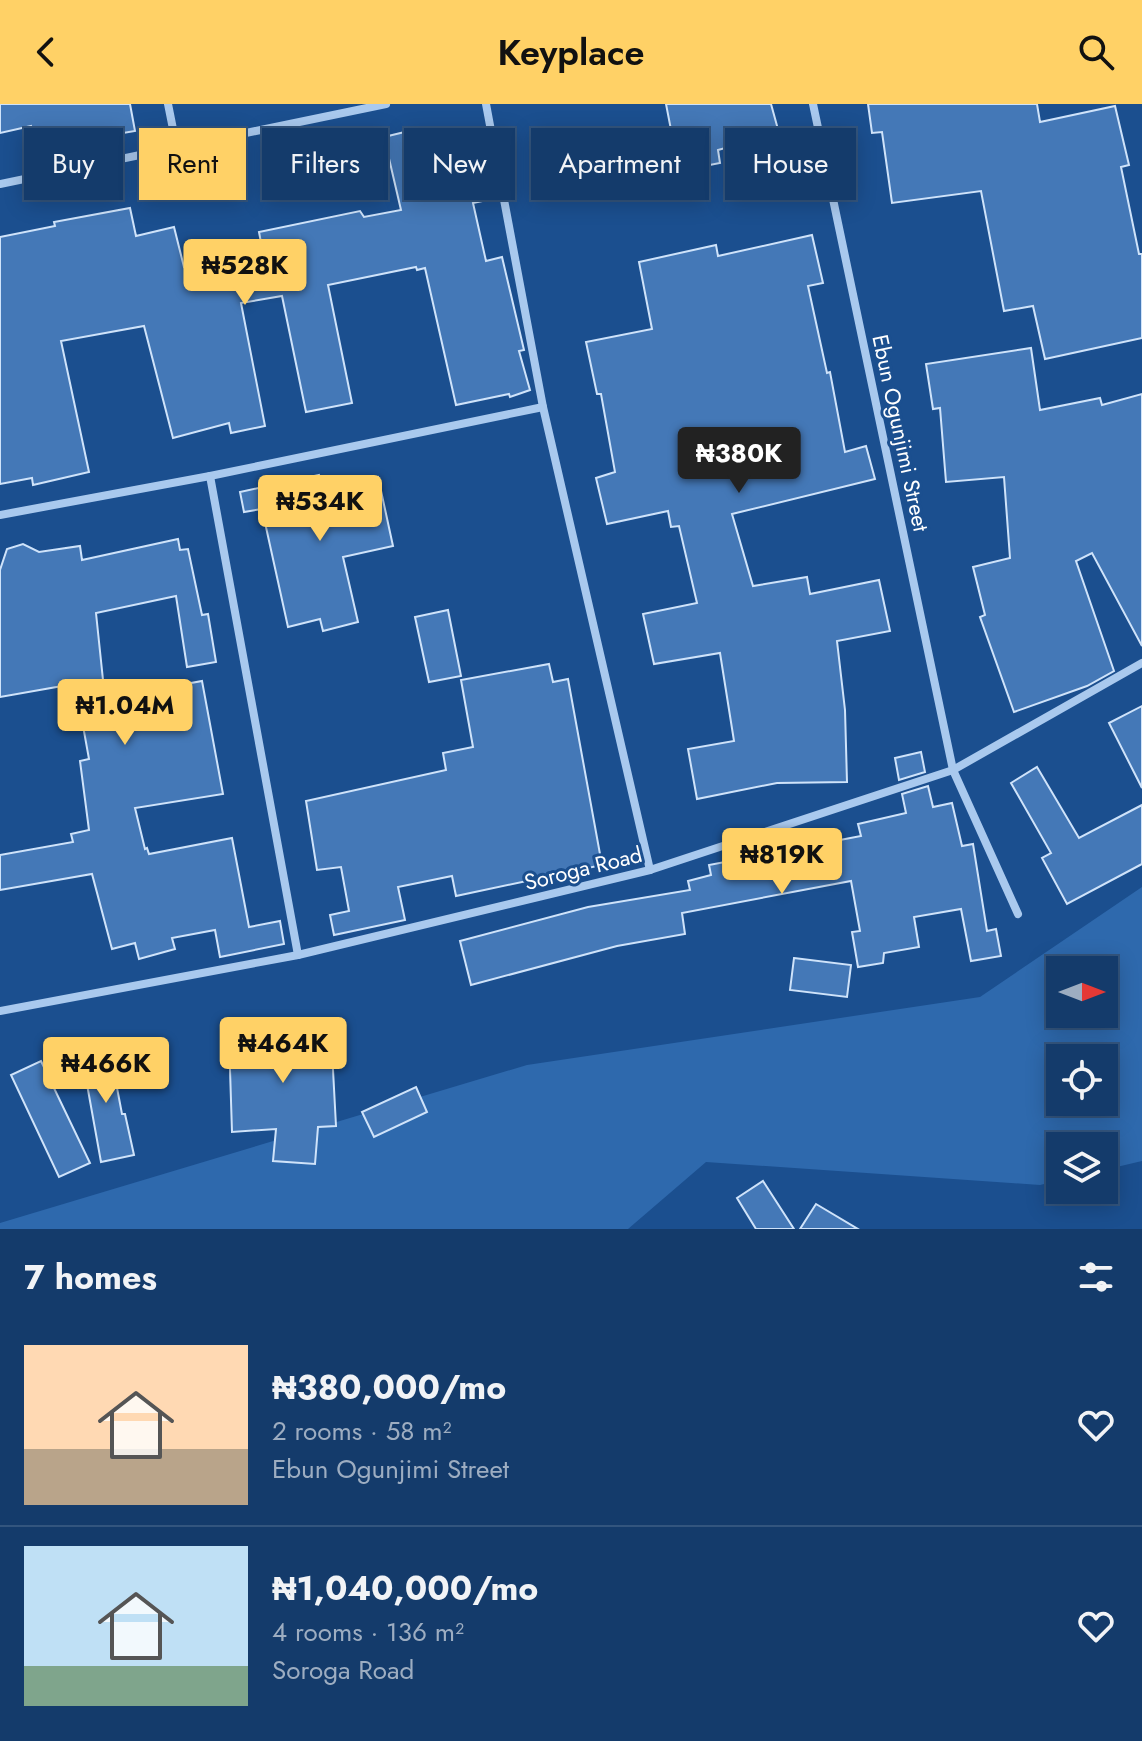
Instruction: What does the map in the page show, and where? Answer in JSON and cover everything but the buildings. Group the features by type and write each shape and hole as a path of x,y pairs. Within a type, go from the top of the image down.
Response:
{"street":[{"path":"168,104 173,128"},
{"path":"246,134 386,104"},
{"path":"486,104 543,407 650,870"},
{"name":"Ebun Ogunjimi Street","path":"813,104 953,770 1018,914"},
{"path":"0,184 139,157"},
{"path":"0,515 210,476 543,407"},
{"path":"210,476 298,955"},
{"name":"Soroga Road","path":"0,1011 298,955 650,870 953,770 1142,663"}],"shaded area":[{"path":"1142,887 1142,1161 1118,1167 1118,1132 1046,1132 1046,1184 1040,1185 706,1162 628,1229 0,1229 0,1223 527,1065 980,997"}]}
